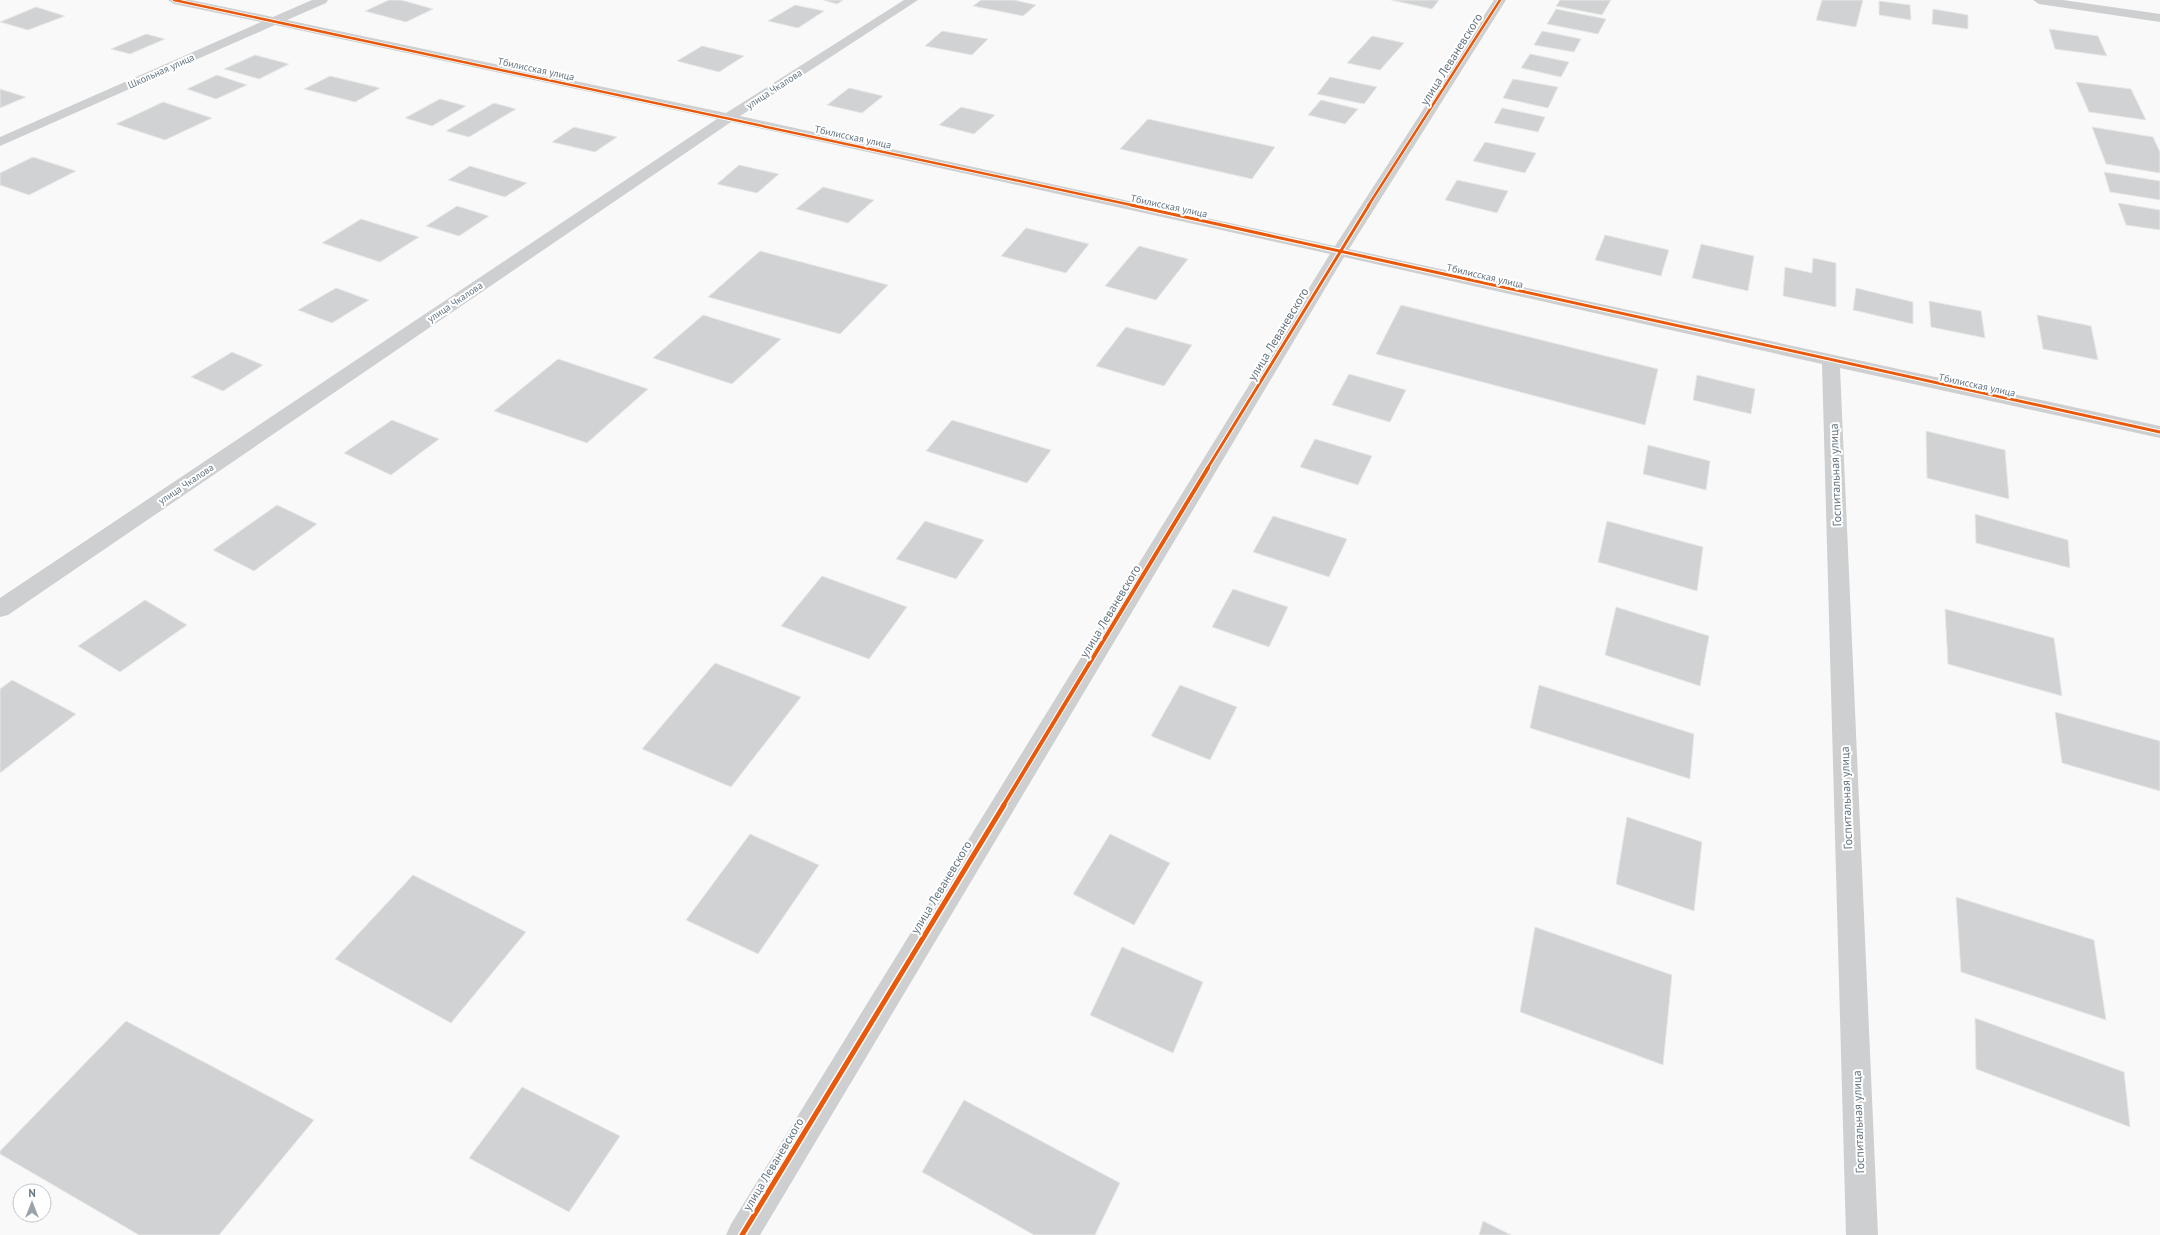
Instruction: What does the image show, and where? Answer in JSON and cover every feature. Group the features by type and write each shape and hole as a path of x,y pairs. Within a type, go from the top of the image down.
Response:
{"street":[{"name":"Тбилисская улица","path":"174,0 728,118 1340,252 1831,362 2160,432"},
{"name":"Школьная улица","path":"0,142 322,0"},
{"name":"улица Чкалова","path":"0,609 728,118 912,0"},
{"name":"улица Леваневского","path":"742,1235 1340,252 1500,0"},
{"path":"2039,0 2153,14 2160,31"},
{"name":"Госпитальная улица","path":"1831,362 1862,1235"}],"building":[{"path":"389,0 401,0 433,9 406,22 365,11"},
{"path":"823,0 843,0 837,4"},
{"path":"981,0 1014,0 1036,5 1023,16 973,6"},
{"path":"1391,0 1439,0 1432,9"},
{"path":"1560,0 1611,0 1602,15 1556,6"},
{"path":"1822,0 1863,0 1856,27 1816,20"},
{"path":"1879,1 1910,5 1911,20 1879,15"},
{"path":"795,5 824,11 798,28 768,21"},
{"path":"36,7 65,16 28,30 0,22"},
{"path":"1556,9 1606,19 1598,34 1547,24"},
{"path":"1933,9 1968,15 1968,29 1932,24"},
{"path":"2049,29 2098,36 2107,56 2055,49"},
{"path":"942,31 988,39 972,55 925,46"},
{"path":"1542,31 1581,39 1574,52 1534,45"},
{"path":"146,34 165,39 130,54 111,49"},
{"path":"1372,36 1404,43 1380,70 1347,63"},
{"path":"702,46 744,56 719,72 677,61"},
{"path":"1530,54 1569,62 1561,77 1521,68"},
{"path":"255,55 289,64 259,79 224,69"},
{"path":"217,75 247,85 216,99 187,89"},
{"path":"330,76 380,88 355,102 304,89"},
{"path":"1330,77 1377,87 1364,104 1317,94"},
{"path":"1513,79 1558,87 1548,108 1503,98"},
{"path":"2076,82 2131,89 2146,120 2089,112"},
{"path":"849,88 883,96 862,113 827,105"},
{"path":"0,89 26,97 0,108"},
{"path":"440,99 466,106 432,126 405,118"},
{"path":"1321,100 1358,109 1345,124 1308,115"},
{"path":"163,102 212,118 165,140 116,124"},
{"path":"494,103 516,109 469,137 446,131"},
{"path":"961,107 995,115 974,134 939,125"},
{"path":"1502,108 1545,117 1538,132 1494,123"},
{"path":"1148,119 1275,147 1252,179 1120,149"},
{"path":"574,127 617,137 595,152 552,142"},
{"path":"2092,127 2153,137 2160,152 2160,173 2106,164"},
{"path":"1485,142 1536,153 1525,173 1473,161"},
{"path":"33,157 76,171 29,195 0,185 0,173"},
{"path":"739,165 779,174 757,193 717,184"},
{"path":"470,166 527,183 505,197 448,180"},
{"path":"2104,172 2160,181 2160,200 2110,192"},
{"path":"1457,180 1508,191 1497,213 1445,200"},
{"path":"823,187 874,200 848,223 796,209"},
{"path":"2118,203 2160,210 2160,230 2126,225"},
{"path":"457,206 489,216 459,236 426,226"},
{"path":"361,219 419,237 380,262 322,243"},
{"path":"1026,228 1089,244 1066,273 1001,256"},
{"path":"1605,235 1669,250 1661,276 1595,260"},
{"path":"1701,244 1754,256 1748,291 1692,278"},
{"path":"1139,246 1188,259 1156,300 1105,286"},
{"path":"760,251 888,285 840,334 708,297"},
{"path":"1813,258 1836,263 1836,307 1783,296 1785,267 1812,273"},
{"path":"336,288 369,300 332,323 298,310"},
{"path":"1856,288 1913,302 1913,324 1853,310"},
{"path":"1929,301 1981,311 1985,338 1931,327"},
{"path":"1401,305 1658,369 1645,425 1376,354"},
{"path":"703,315 781,339 732,384 653,358"},
{"path":"2037,315 2091,326 2098,360 2043,349"},
{"path":"1126,327 1192,345 1164,386 1096,366"},
{"path":"232,352 263,365 223,391 191,377"},
{"path":"558,359 648,389 587,443 494,411"},
{"path":"1349,374 1406,390 1390,422 1332,405"},
{"path":"1697,375 1755,389 1751,414 1693,400"},
{"path":"392,420 439,439 391,475 344,453"},
{"path":"952,420 1051,450 1027,483 926,451"},
{"path":"1926,431 2005,450 2009,499 1927,478"},
{"path":"1315,439 1372,456 1358,485 1300,467"},
{"path":"1648,445 1710,461 1706,490 1643,474"},
{"path":"277,505 317,524 254,571 213,550"},
{"path":"1975,514 2068,540 2070,568 1976,543"},
{"path":"1273,516 1347,539 1329,577 1253,552"},
{"path":"925,521 984,540 956,579 896,559"},
{"path":"1607,521 1703,547 1697,591 1598,562"},
{"path":"822,576 907,607 869,659 781,626"},
{"path":"1233,589 1288,607 1269,647 1212,627"},
{"path":"145,600 187,625 120,672 78,646"},
{"path":"1616,607 1709,636 1700,686 1605,655"},
{"path":"1945,609 2054,638 2062,696 1948,664"},
{"path":"715,663 801,697 731,787 642,749"},
{"path":"12,680 76,714 0,773 0,689"},
{"path":"1180,685 1237,707 1210,760 1151,736"},
{"path":"1539,685 1694,734 1690,779 1530,728"},
{"path":"2055,712 2160,741 2160,791 2062,763"},
{"path":"1627,817 1702,842 1694,911 1616,884"},
{"path":"750,834 819,865 758,954 686,920"},
{"path":"1110,834 1170,863 1134,925 1073,894"},
{"path":"413,875 526,932 451,1023 335,959"},
{"path":"1956,897 2094,940 2106,1020 1961,972"},
{"path":"1535,927 1672,975 1663,1065 1520,1012"},
{"path":"1122,947 1203,982 1173,1053 1090,1015"},
{"path":"1975,1018 2124,1072 2130,1127 1976,1069"},
{"path":"126,1021 314,1120 219,1235 139,1235 0,1154 0,1151"},
{"path":"522,1087 620,1136 569,1212 469,1158"},
{"path":"964,1100 1120,1183 1095,1235 1034,1235 922,1172"},
{"path":"1483,1221 1511,1235 1479,1235"}],"cycle path":[{"path":"174,0 904,156 2160,432"},
{"path":"742,1235 1340,251 1500,0"}]}
